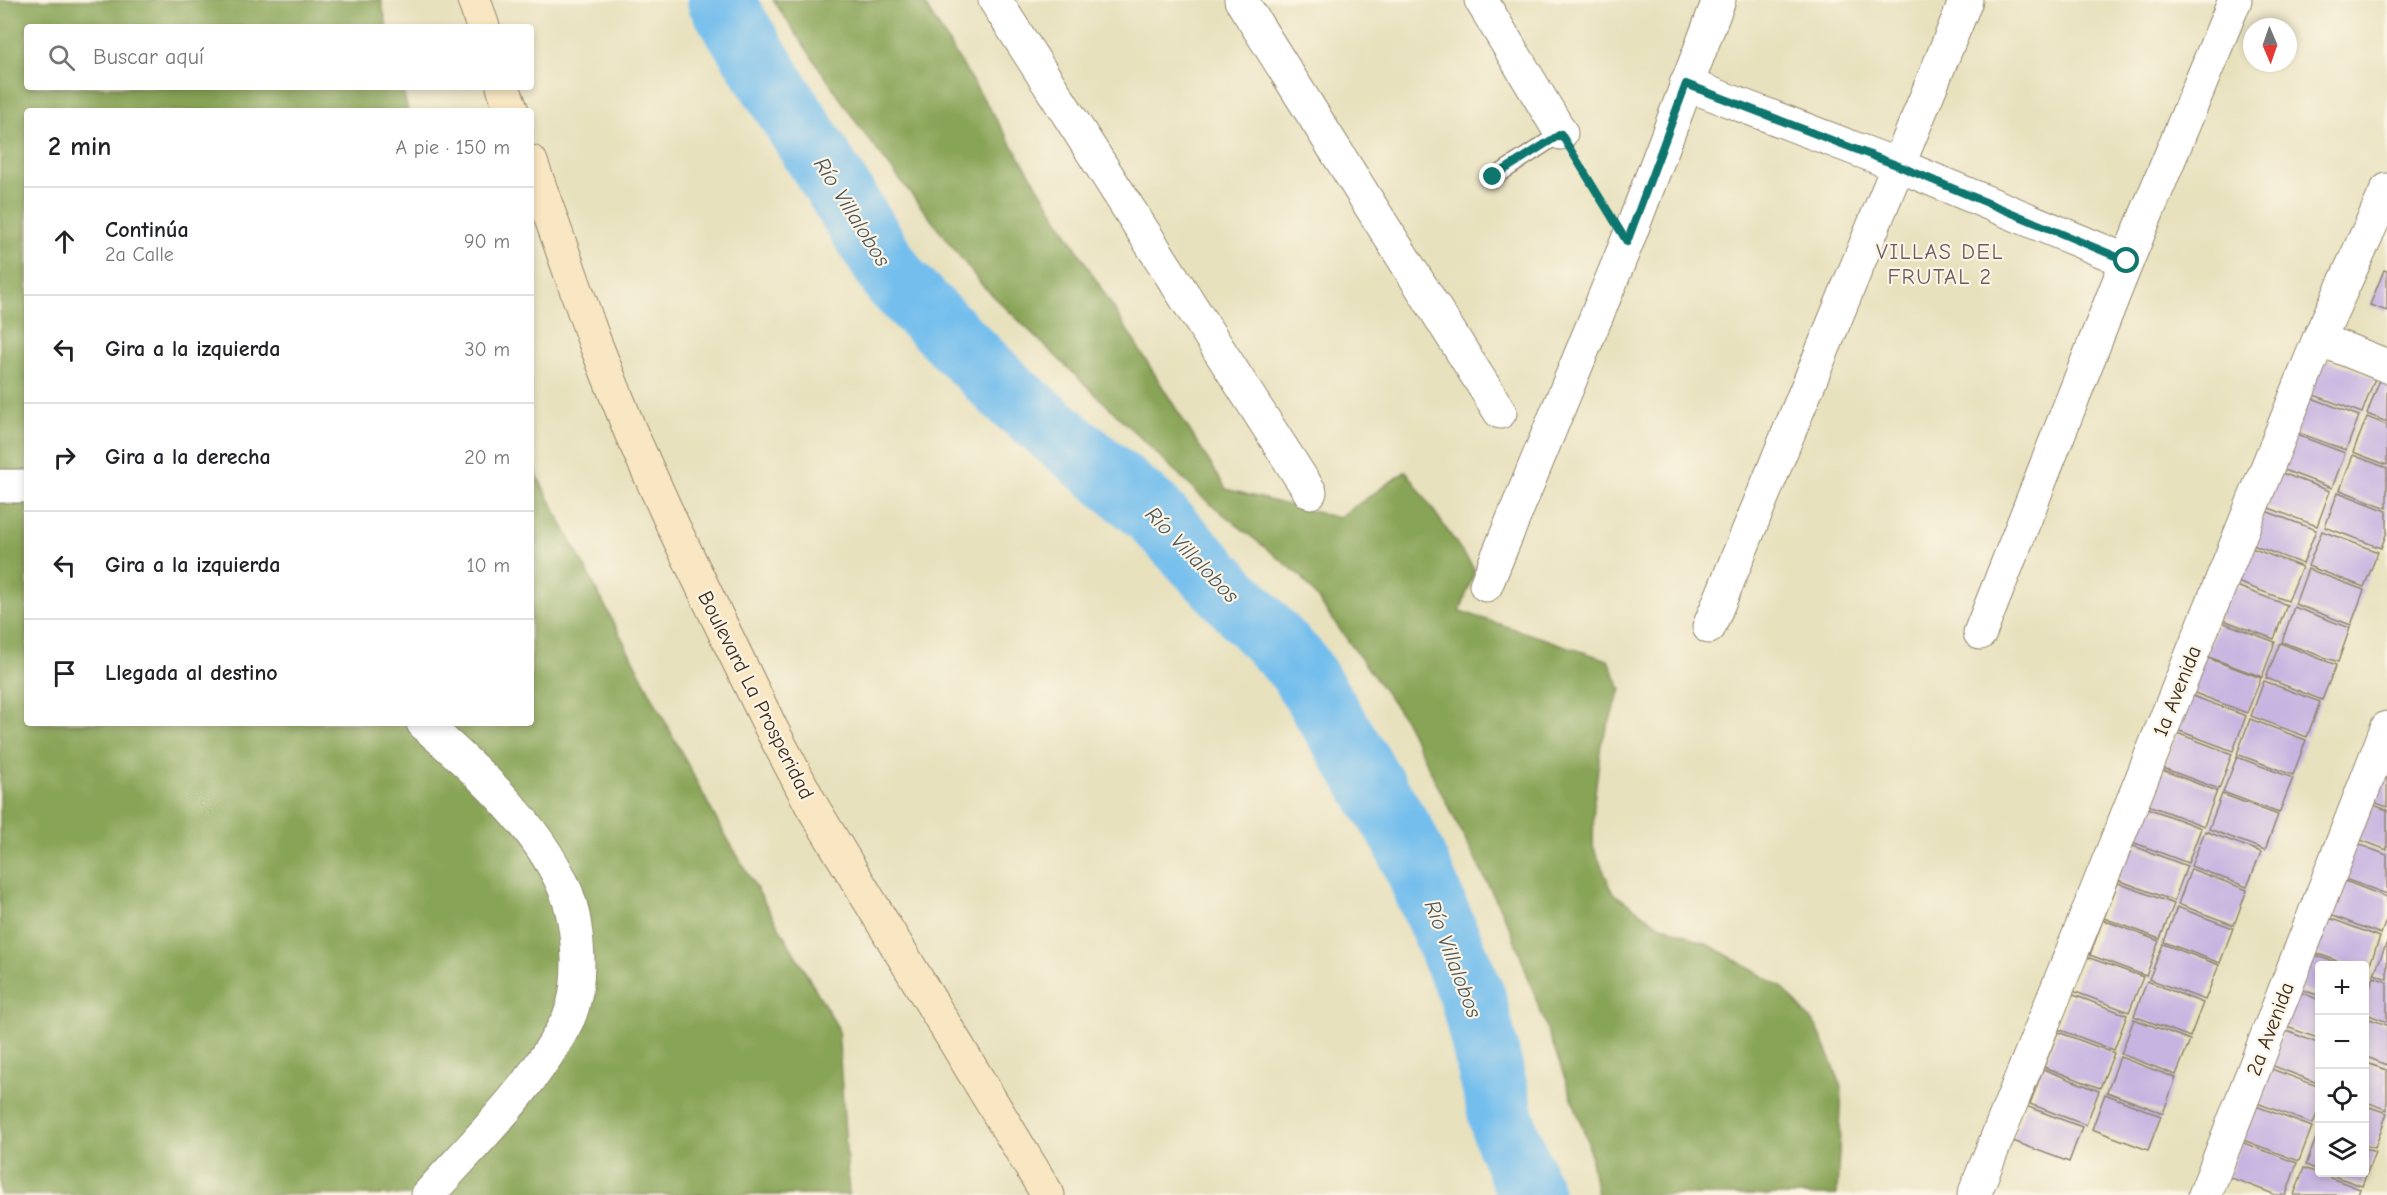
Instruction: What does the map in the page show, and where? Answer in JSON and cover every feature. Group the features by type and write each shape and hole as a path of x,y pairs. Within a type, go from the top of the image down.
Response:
{"main road":[{"path":"474,0 482,24"},
{"path":"504,90 511,108"},
{"name":"Boulevard La Prosperidad","path":"534,170 594,340 631,433 693,568 772,730 812,806 1048,1195"}],"street":[{"path":"995,0 1310,492"},
{"path":"1241,0 1500,412"},
{"path":"1481,0 1561,134"},
{"path":"1486,585 1627,242 1719,0"},
{"path":"1709,627 1966,0"},
{"path":"1980,633 2127,261 2235,0"},
{"path":"1686,84 1899,166 2127,261"},
{"name":"1a Avenida","path":"1974,1195 2319,339 2387,190"},
{"path":"2319,339 2387,366"},
{"path":"0,486 24,486"},
{"path":"426,726 491,787 542,847 565,888 577,936 578,974 570,1015 538,1066 428,1195"},
{"name":"2a Avenida","path":"2205,1195 2387,728"}],"lane":[{"path":"1493,177 1561,134"}],"path":[{"path":"1561,134 1627,242"}],"green space":[{"path":"0,0 381,0 386,24 24,24 24,90 403,90 407,108 24,108 24,726 534,726 534,470 716,819 838,1028 849,1195 0,1195"},
{"path":"773,0 922,0 1226,489 1338,518 1406,471 1475,570 1460,611 1608,660 1621,690 1601,744 1594,801 1593,846 1613,893 1655,922 1715,948 1783,988 1817,1027 1842,1087 1837,1195 1597,1195 1588,1142 1511,930 1403,717 1302,577 1203,498 982,285 863,132"}],"building":[{"path":"2384,270 2387,271 2387,311 2370,305"},
{"path":"2319,357 2375,378 2362,413 2306,392"},
{"path":"2380,379 2387,382 2387,422 2367,414"},
{"path":"2304,395 2359,416 2346,450 2290,430"},
{"path":"2367,417 2387,425 2387,465 2353,452"},
{"path":"2289,432 2345,453 2332,488 2276,467"},
{"path":"2353,455 2387,468 2387,508 2340,490"},
{"path":"2274,470 2330,491 2317,526 2261,505"},
{"path":"2338,492 2387,511 2387,532 2381,548 2325,527"},
{"path":"2260,509 2316,530 2303,564 2247,543"},
{"path":"2322,531 2378,552 2364,587 2308,566"},
{"path":"2246,546 2302,567 2288,601 2232,580"},
{"path":"2308,569 2364,590 2351,625 2295,604"},
{"path":"2231,584 2287,605 2274,639 2218,618"},
{"path":"2294,607 2350,628 2338,662 2282,642"},
{"path":"2219,621 2275,642 2262,677 2206,656"},
{"path":"2280,643 2336,665 2322,700 2266,678"},
{"path":"2205,657 2261,678 2247,713 2192,692"},
{"path":"2264,681 2320,702 2307,737 2251,716"},
{"path":"2190,695 2246,716 2233,751 2177,730"},
{"path":"2250,719 2306,740 2293,775 2237,754"},
{"path":"2177,733 2232,754 2219,789 2163,768"},
{"path":"2237,757 2293,778 2279,813 2223,792"},
{"path":"2387,768 2387,807 2371,801"},
{"path":"2162,770 2217,791 2204,826 2148,805"},
{"path":"2222,794 2278,815 2265,850 2209,829"},
{"path":"2371,804 2387,810 2387,850 2358,839"},
{"path":"2145,807 2201,828 2188,863 2132,842"},
{"path":"2205,831 2261,852 2247,887 2191,866"},
{"path":"2355,843 2387,855 2387,894 2342,878"},
{"path":"2131,845 2187,866 2174,901 2118,880"},
{"path":"2191,869 2247,890 2234,925 2178,904"},
{"path":"2337,878 2387,897 2387,917 2381,934 2325,913"},
{"path":"2118,883 2174,904 2160,939 2104,918"},
{"path":"2177,907 2233,928 2220,963 2164,942"},
{"path":"2324,916 2380,937 2369,967 2369,961 2337,961 2311,951"},
{"path":"2103,920 2159,941 2146,976 2090,955"},
{"path":"2387,942 2387,979 2374,974"},
{"path":"2163,944 2219,965 2205,1000 2149,979"},
{"path":"2312,954 2331,961 2315,961 2315,994 2300,989"},
{"path":"2087,957 2143,977 2129,1012 2073,991"},
{"path":"2374,977 2387,982 2387,1022 2369,1015 2369,990"},
{"path":"2147,981 2203,1003 2190,1037 2134,1016"},
{"path":"2297,991 2315,998 2315,1037 2284,1026"},
{"path":"2071,994 2127,1015 2114,1050 2058,1029"},
{"path":"2134,1019 2190,1040 2176,1075 2121,1054"},
{"path":"2369,1019 2387,1025 2387,1065 2369,1058"},
{"path":"2284,1030 2315,1042 2315,1082 2271,1065"},
{"path":"2058,1032 2114,1053 2100,1088 2044,1067"},
{"path":"2120,1057 2176,1078 2163,1113 2107,1092"},
{"path":"2369,1064 2387,1070 2387,1110 2369,1103"},
{"path":"2269,1068 2315,1085 2313,1124 2257,1103"},
{"path":"2043,1069 2099,1091 2086,1125 2030,1104"},
{"path":"2105,1094 2161,1116 2148,1150 2092,1129"},
{"path":"2026,1106 2082,1127 2069,1162 2013,1141"},
{"path":"2256,1106 2312,1127 2299,1161 2243,1140"},
{"path":"2369,1107 2387,1113 2375,1148 2369,1146"},
{"path":"2315,1141 2315,1169 2306,1165"},
{"path":"2241,1142 2297,1163 2286,1195 2276,1195 2229,1177"},
{"path":"2369,1150 2375,1152 2369,1168"},
{"path":"2304,1168 2315,1172 2315,1177 2328,1177 2360,1189 2358,1195 2294,1195"},
{"path":"2336,1177 2365,1177 2362,1186"}],"waterway":[{"name":"Río Villalobos","path":"720,0 896,282 1009,394 1151,511 1299,667 1404,837 1473,998 1506,1135 1531,1195"}],"district":[{"name":"VILLAS DEL FRUTAL 2","path":"1940,264"}],"route":[{"path":"1493,177 1561,134 1627,242 1686,84 1899,166 2127,261"}]}
